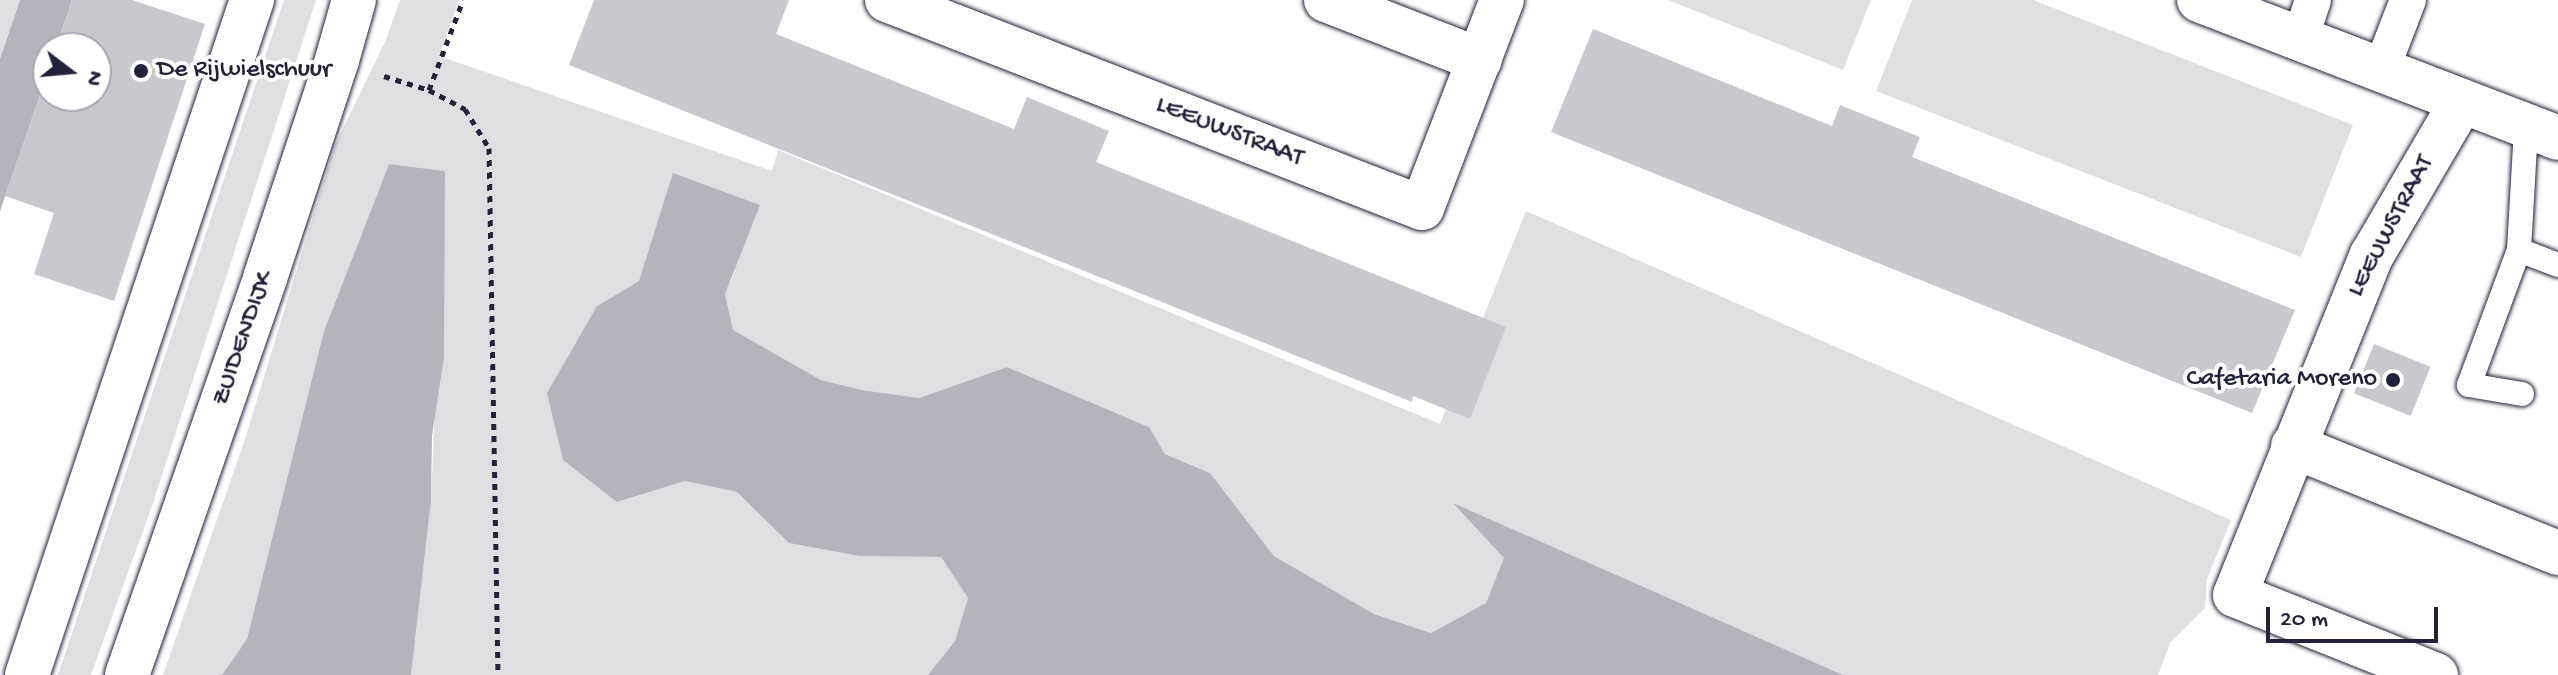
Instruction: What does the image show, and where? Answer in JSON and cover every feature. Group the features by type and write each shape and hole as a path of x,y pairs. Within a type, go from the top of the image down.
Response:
{"street":[{"path":"27,675 252,0"},
{"name":"ZUIDENDIJK","path":"127,675 337,60 354,0"},
{"name":"LEEUWSTRAAT","path":"887,0 1422,208 1502,0"},
{"path":"1326,0 1480,60"},
{"path":"2199,0 2306,20 2381,70 2542,132"},
{"path":"2381,70 2408,0"},
{"name":"LEEUWSTRAAT","path":"2436,675 2235,595 2372,255 2462,101"},
{"path":"2293,446 2558,553"}],"lane":[{"path":"2522,394 2469,385 2519,250 2542,132"},
{"path":"2519,250 2558,265"}],"path":[{"path":"429,90 463,0"},
{"path":"337,60 429,90 465,109 489,148 498,675"}],"shaded area":[{"path":"0,0 20,0 0,59"},
{"path":"20,0 72,0 61,32 32,32 34,112 0,211 0,59"},
{"path":"284,0 316,0 152,506 91,675 58,675"},
{"path":"400,0 459,0 439,56 772,171 778,150 1440,424 1526,211 2231,520 2207,579 2205,608 2170,643 2158,675 1843,675 1455,505 1505,558 1486,603 1431,633 1374,614 1274,556 1210,473 1165,454 1149,427 1007,367 919,398 862,390 821,380 733,330 725,294 735,271 639,281 597,306 617,502 685,481 737,492 790,543 859,556 941,557 968,598 955,641 928,675 411,675 431,501 445,171 389,164 324,331 247,639 222,675 163,675 245,439 335,145 385,42"},
{"path":"1668,0 1871,0 1843,70"},
{"path":"1912,0 2033,0 2353,125 2301,257 1876,91"},
{"path":"389,164 445,171 444,357 432,436 431,501 411,675 222,675 247,639 324,331"},
{"path":"673,173 760,205 725,294 733,330 821,380 862,390 919,398 1007,367 1149,427 1165,454 1210,473 1274,556 1374,614 1431,633 1486,603 1504,558 1453,503 1843,675 928,675 955,641 968,598 941,557 859,556 789,543 737,492 685,481 617,502 563,460 547,393 597,306 639,281"}],"building":[{"path":"72,0 132,0 205,24 114,301 34,274 54,213 5,196 34,112 112,112 112,32 61,32"},
{"path":"594,0 789,0 776,34 1014,129 1027,97 1109,131 1096,162 1506,327 1470,419 1413,396 1412,402 569,65"},
{"path":"1593,29 1832,126 1840,105 1920,137 1912,157 2295,310 2252,413 1551,132"},
{"path":"2374,344 2431,367 2411,416 2354,393"}],"place":[{"name":"De Rijwielschuur","path":"141,71"},
{"name":"Cafetaria Moreno","path":"2393,380"}]}
